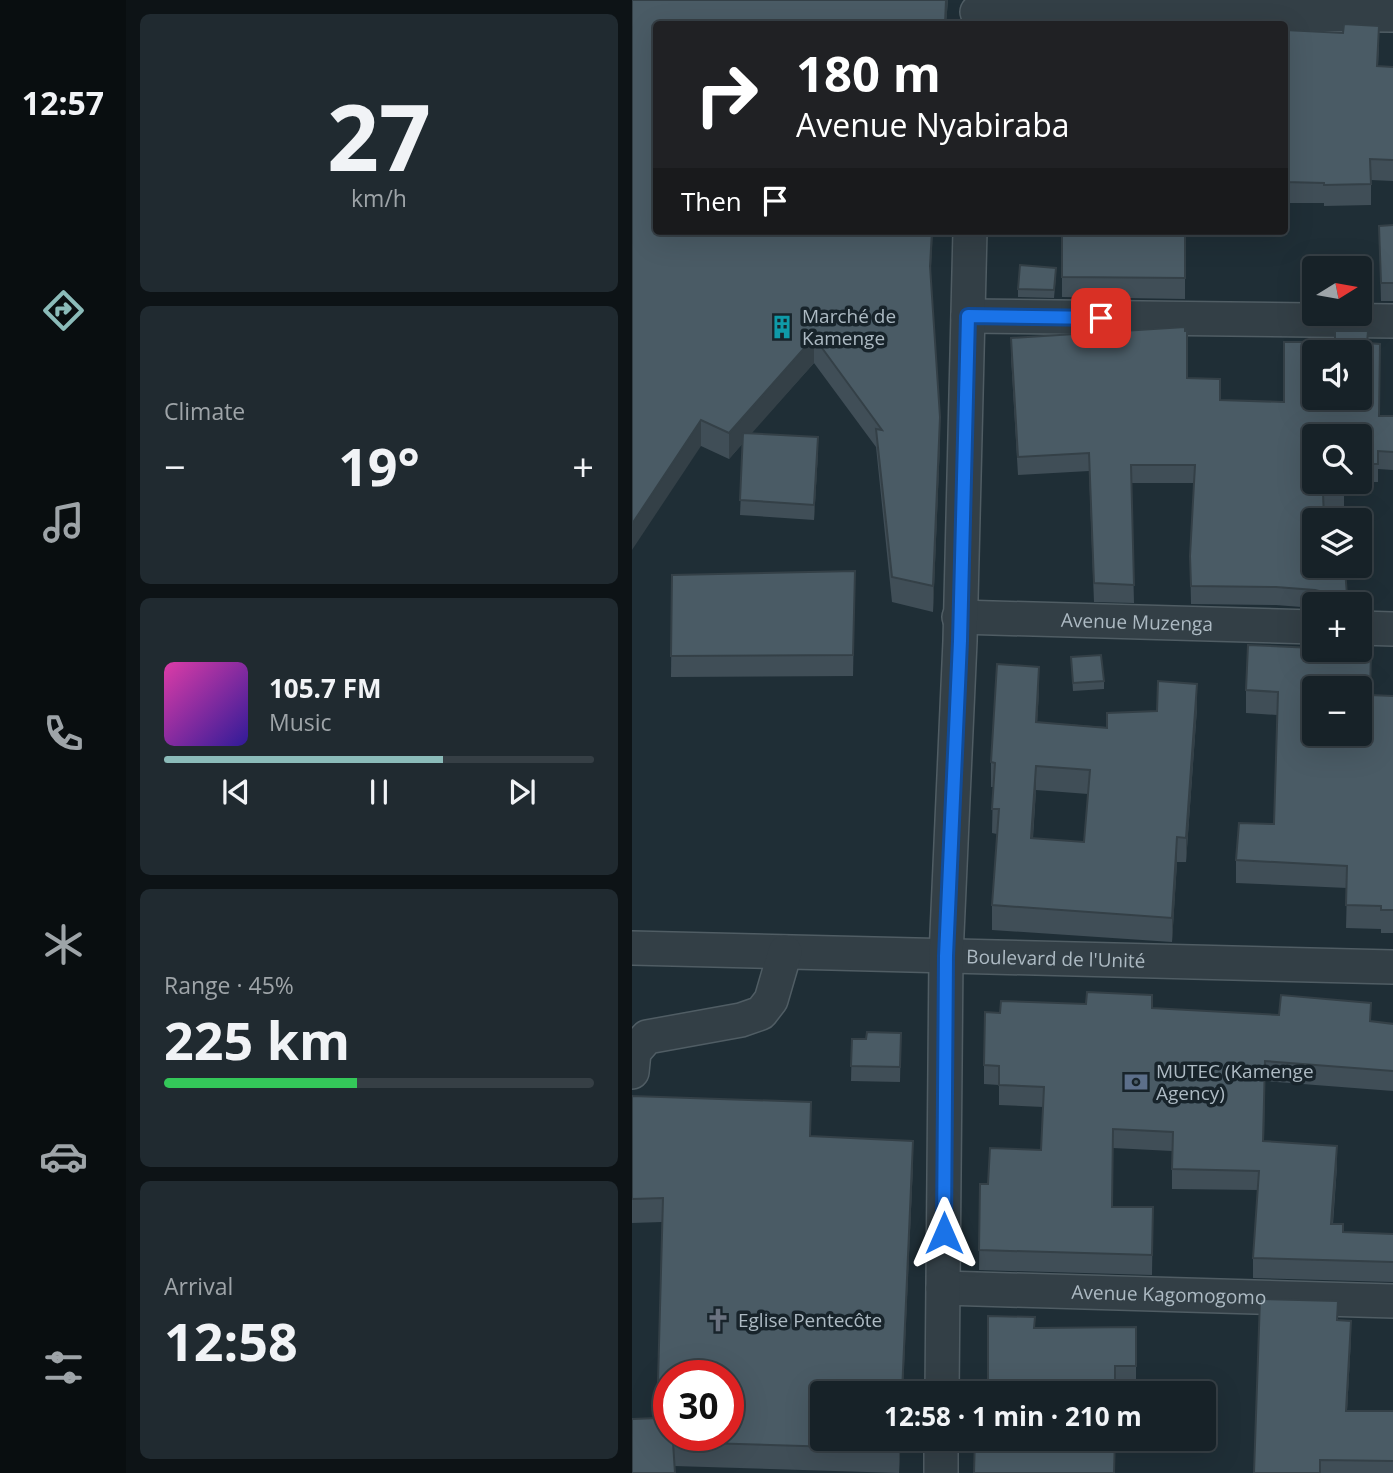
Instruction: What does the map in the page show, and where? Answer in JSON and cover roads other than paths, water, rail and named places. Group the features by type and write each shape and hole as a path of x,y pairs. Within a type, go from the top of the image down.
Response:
{"street":[{"path":"977,12 1393,15"},
{"path":"942,1381 946,956 970,235"},
{"path":"968,316 1393,321"},
{"name":"Avenue Muzenga","path":"959,617 1302,627"},
{"path":"1372,628 1393,629"},
{"name":"Boulevard de l'Unité","path":"632,948 1393,967"},
{"path":"632,1072 634,1052 647,1037 741,1020 761,1013 771,1000 785,952"},
{"name":"Avenue Kagomogomo","path":"943,1288 1393,1301"},
{"path":"941,1451 941,1473"}],"place":[{"name":"Marché de Kamenge","path":"782,327"},
{"name":"MUTEC (Kamenge Agency)","path":"1136,1082"},
{"name":"Eglise Pentecôte","path":"718,1320"}]}
